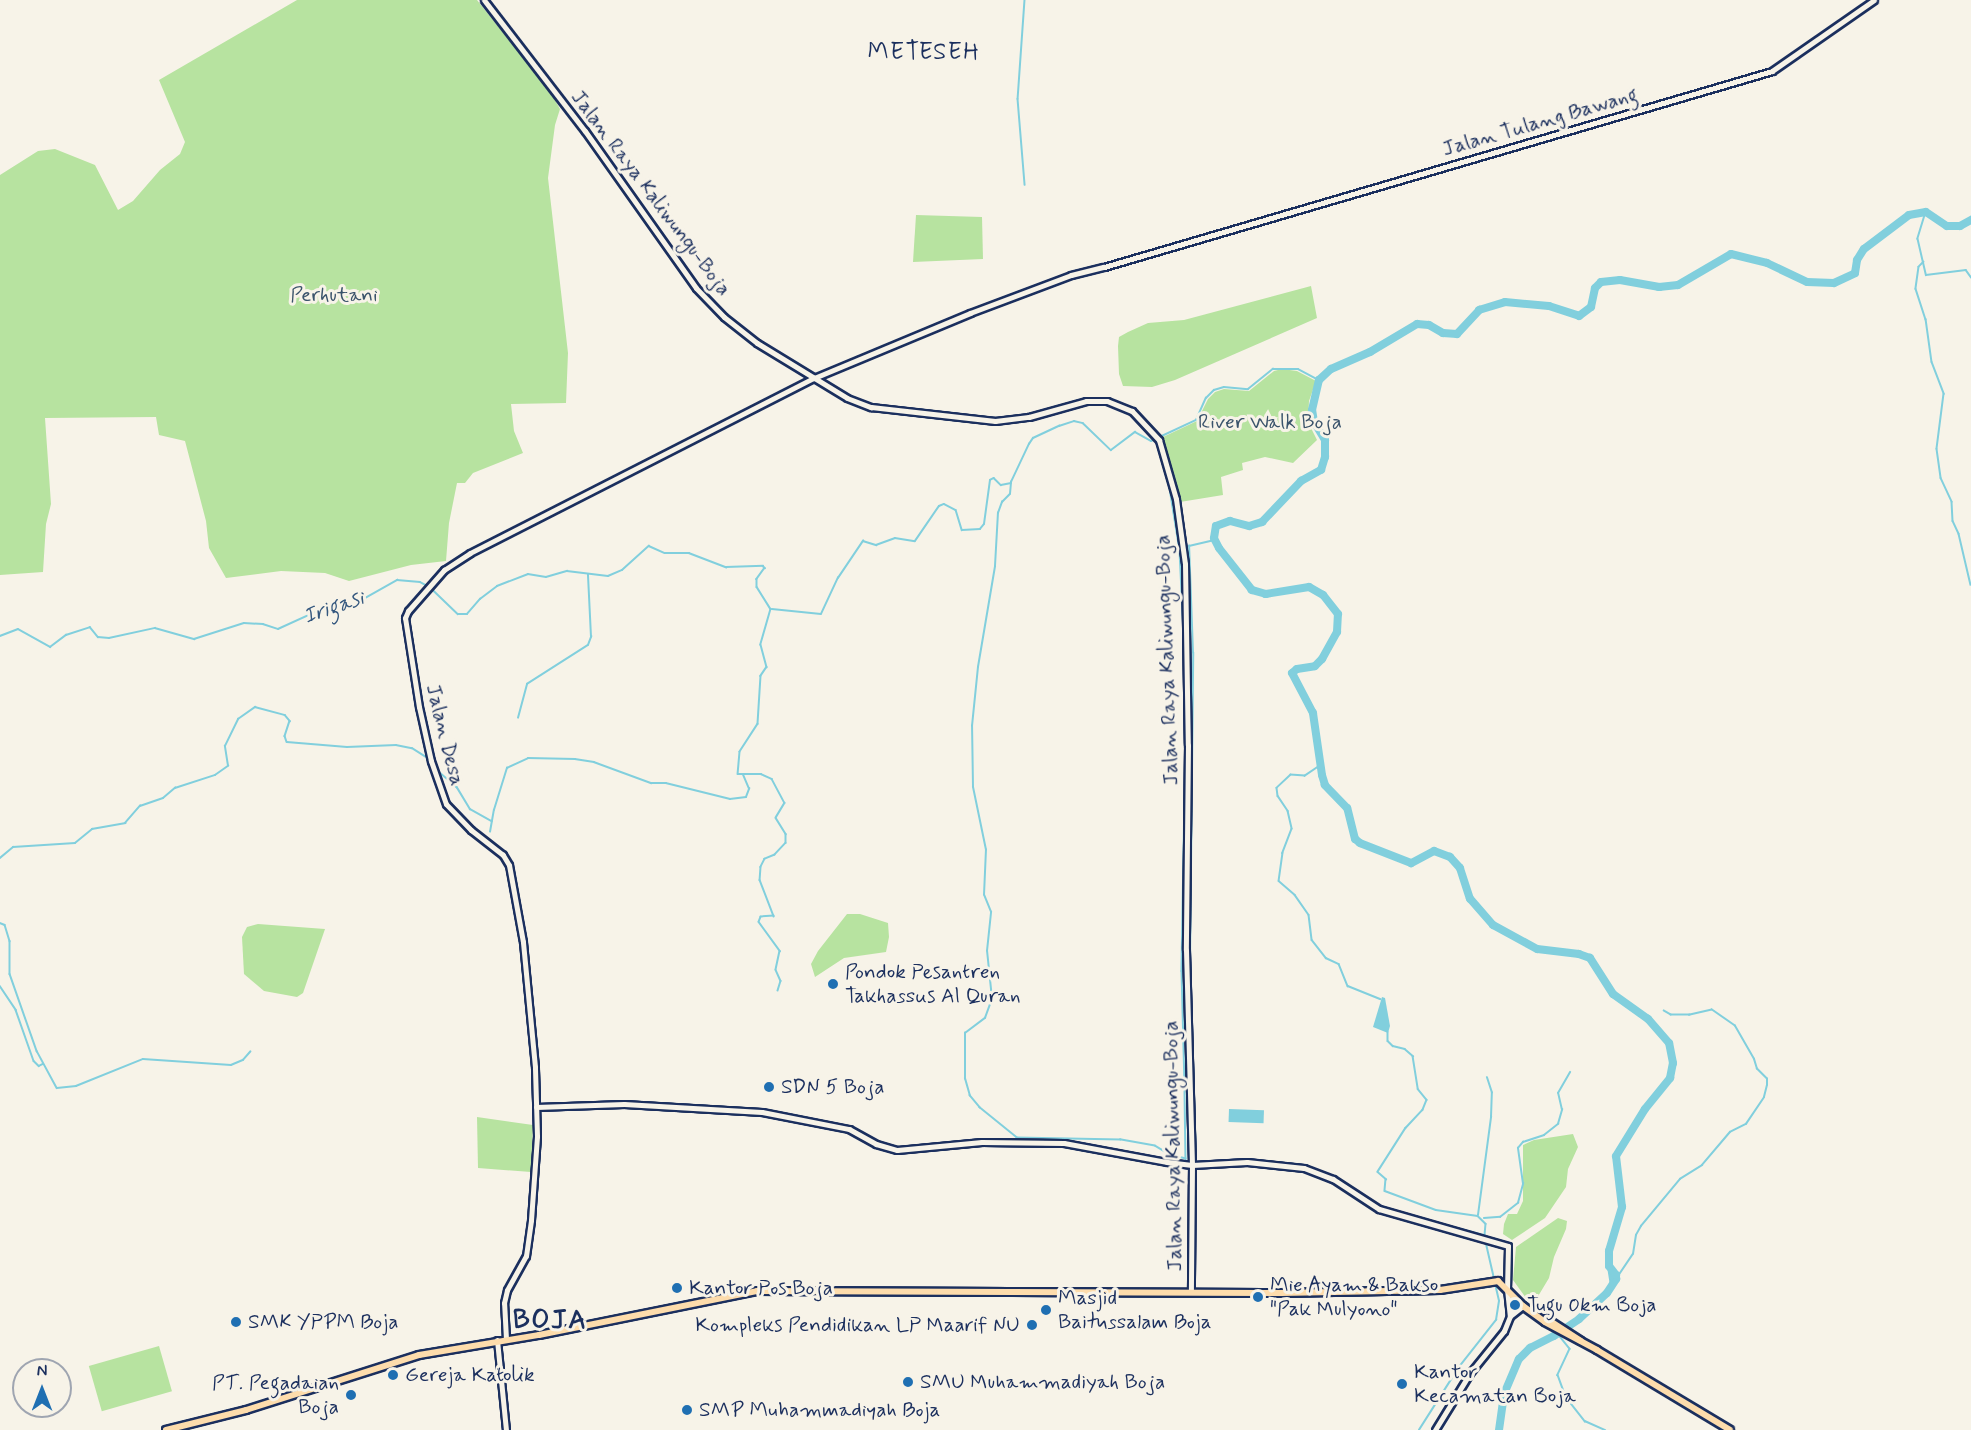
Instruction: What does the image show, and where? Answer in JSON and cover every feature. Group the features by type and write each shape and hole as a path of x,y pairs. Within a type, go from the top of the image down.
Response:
{"main road":[{"path":"168,1430 246,1410 419,1355 768,1290 1191,1292 1440,1290 1498,1281 1523,1306 1730,1430"}],"street":[{"name":"Jalan Raya Kaliwungu-Boja","path":"484,0 585,130 696,288 749,337 847,398 871,407 957,418 1015,419 1096,400 1115,403 1132,411 1157,437 1176,500 1185,564 1188,727 1186,950 1192,1165 1191,1292"},
{"name":"Jalan Tulang Bawang","path":"1093,270 1772,72 1874,0"},
{"name":"Jalan Desa","path":"506,1339 504,1303 507,1290 526,1256 537,1136 529,998 514,885 509,865 503,855 451,812 442,796 432,764 405,624 408,611 453,563 470,553 814,378 1053,280 1093,270"},
{"path":"536,1107 624,1104 762,1112 849,1129 876,1144 897,1150 978,1142 1064,1143 1192,1165 1247,1162 1304,1168 1333,1179 1379,1209 1479,1236 1509,1247 1506,1289 1510,1316 1504,1331 1470,1373 1435,1430"},
{"path":"1510,1316 1523,1306"},
{"path":"497,1340 506,1430"}],"green space":[{"name":"Perhutani","path":"297,0 477,0 551,93 560,109 555,125 548,178 568,353 566,403 511,404 514,431 523,453 473,473 465,483 457,483 449,523 446,561 411,565 349,581 325,573 281,571 226,578 209,548 206,521 185,441 159,435 156,417 45,418 51,504 46,524 43,572 0,575 0,175 38,151 55,149 95,165 118,210 133,201 160,170 180,154 185,142 159,80"},
{"path":"916,215 982,217 983,259 913,262"},
{"path":"1311,286 1317,318 1175,380 1152,387 1123,386 1119,374 1118,346 1119,337 1128,332 1148,323 1184,320"},
{"name":"River Walk Boja","path":"1282,369 1297,371 1316,381 1309,401 1308,422 1317,440 1293,463 1265,457 1242,463 1243,470 1221,477 1223,495 1180,502 1163,437 1197,421 1208,399 1215,392 1224,389 1249,391 1274,371"},
{"path":"847,914 860,914 888,923 889,937 886,952 844,958 815,977 811,964 818,951"},
{"path":"258,924 325,929 303,993 297,997 264,991 244,974 242,937 247,927"},
{"path":"477,1117 533,1125 531,1172 478,1168"},
{"path":"1573,1134 1578,1147 1568,1169 1566,1187 1545,1218 1512,1240 1503,1234 1504,1224 1508,1214 1517,1214 1523,1201 1523,1145 1534,1140"},
{"path":"1558,1218 1567,1221 1566,1229 1554,1257 1549,1278 1537,1298 1526,1298 1513,1280 1516,1247"},
{"path":"159,1346 172,1391 102,1411 89,1366"}],"water":[{"path":"1382,997 1385,998 1390,1026 1388,1033 1373,1027"},
{"path":"1229,1109 1264,1110 1264,1123 1229,1122"}],"waterway":[{"path":"1025,0 1018,99 1025,185"},
{"path":"1926,212 1918,239 1926,275 1966,270 1971,277"},
{"path":"1499,1430 1504,1394 1519,1359 1530,1348 1554,1336 1579,1319 1607,1293 1616,1279 1616,1275 1609,1266 1609,1251 1622,1207 1616,1156 1645,1109 1670,1078 1673,1063 1669,1043 1648,1019 1613,994 1590,958 1579,954 1537,949 1493,925 1470,899 1460,868 1450,857 1434,851 1411,863 1355,839 1347,808 1325,785 1313,713 1292,673 1297,669 1315,666 1322,659 1337,632 1338,614 1323,595 1309,587 1266,594 1252,590 1219,548 1214,538 1216,526 1230,521 1249,526 1262,522 1301,481 1321,470 1325,457 1325,440 1314,422 1312,410 1319,380 1331,369 1370,352 1417,324 1429,325 1443,333 1457,334 1479,310 1505,302 1549,306 1579,316 1591,307 1595,288 1601,282 1620,280 1659,287 1678,285 1731,254 1767,263 1807,282 1834,283 1855,273 1857,260 1864,249 1909,215 1926,212 1947,226 1960,226 1971,220"},
{"path":"1924,262 1919,267 1916,289 1926,319 1932,362 1944,394 1937,449 1941,478 1952,502 1953,521 1959,534 1971,585"},
{"path":"1185,1091 1186,1159 1170,1155 1155,1146 1121,1140 1017,1138 980,1108 970,1096 965,1079 965,1033 985,1018 992,999 987,951 991,912 984,895 986,850 973,787 972,726 978,667 995,566 998,513 1002,502 1010,494 1011,482 1033,438 1059,426 1074,421 1083,423 1111,450 1135,432 1151,441 1196,420 1206,398 1214,390 1224,387 1248,389 1273,369 1298,369 1319,380"},
{"path":"772,609 821,614 838,578 863,541 876,545 895,538 915,541 939,506 944,504 956,510 962,530 980,529 984,524 990,480 994,478 1001,485 1011,483"},
{"path":"1169,482 1180,551 1184,632"},
{"path":"1196,1163 1190,962 1193,653 1189,546 1215,540"},
{"name":"Irigasi","path":"432,589 458,614 467,614 480,599 497,586 528,574 546,577 567,571 608,576 622,570 649,546 665,553 689,553 726,567 763,566 765,568 757,579 757,587 771,609 761,645 767,667 761,676 758,724 740,752 738,774 761,774 772,779 785,803 776,818 786,834 786,843 775,855 765,859 761,867 760,880 774,916 761,917 759,922 780,951 776,970 781,981 778,991"},
{"name":"Irigasi","path":"518,718 527,684 588,645 591,637 588,575"},
{"name":"Irigasi","path":"0,636 18,629 50,647 66,635 90,627 98,637 109,638 155,628 194,639 244,623 263,624 278,629 322,609 353,605 397,580 420,582 428,586"},
{"name":"Irigasi","path":"0,858 13,847 75,843 92,829 125,823 140,806 163,798 175,788 215,775 228,766 225,746 238,719 255,707 285,715 290,721 285,736 287,742 347,747 396,745 412,748 428,758"},
{"name":"Irigasi","path":"490,832 507,768 528,758 575,759 594,762 651,783 666,783 730,799 746,797 749,789 743,775"},
{"path":"1320,766 1305,776 1291,775 1277,788 1278,796 1288,811 1292,829 1283,853 1279,881 1295,895 1309,915 1312,940 1326,958 1339,964 1348,986 1380,999"},
{"name":"Irigasi","path":"436,769 457,787 470,809 492,821"},
{"path":"1185,796 1182,971 1185,1086"},
{"path":"0,923 5,925 10,941 10,974 37,1051 57,1088 76,1086 143,1059 231,1065 243,1060 250,1052"},
{"name":"Irigasi","path":"0,986 16,1010 34,1061 39,1066 43,1064"},
{"path":"1616,1279 1633,1254 1636,1235 1641,1226 1680,1179 1702,1165 1730,1132 1746,1124 1764,1097 1767,1085 1767,1079 1757,1069 1754,1059 1735,1026 1712,1010 1690,1015 1671,1015 1664,1011"},
{"path":"1388,1032 1388,1041 1393,1046 1405,1049 1413,1056 1418,1089 1427,1100 1423,1110 1406,1128 1378,1172 1386,1179 1385,1191 1436,1210 1478,1216 1486,1224 1485,1235"},
{"path":"1484,1218 1500,1217 1518,1203 1523,1184 1518,1148 1523,1142 1544,1135 1558,1124 1562,1110 1558,1093 1570,1072"},
{"path":"1478,1215 1491,1117 1492,1093 1487,1078"},
{"path":"1275,1162 1303,1165"},
{"path":"1308,1167 1323,1172"},
{"path":"1404,1214 1484,1235"},
{"path":"1486,1242 1494,1278"},
{"path":"1609,1266 1612,1284"},
{"path":"1419,1430 1459,1367 1496,1320 1499,1301 1495,1283"},
{"path":"1558,1334 1570,1349 1558,1375 1566,1397 1585,1421 1605,1430"}],"place":[{"name":"Pondok Pesantren Takhassus Al Quran","path":"833,984"},
{"name":"SDN 5 Boja","path":"769,1087"},
{"name":"Kantor Pos Boja","path":"677,1288"},
{"name":"Mie Ayam & Bakso \"Pak Mulyono\"","path":"1258,1297"},
{"name":"Tugu 0km Boja","path":"1515,1305"},
{"name":"Masjid Baitussalam Boja","path":"1046,1310"},
{"name":"SMK YPPM Boja","path":"236,1322"},
{"name":"Kompleks Pendidikan LP Maarif NU","path":"1032,1325"},
{"name":"Gereja Katolik","path":"393,1375"},
{"name":"SMU Muhammadiyah Boja","path":"908,1382"},
{"name":"Kantor Kecamatan Boja","path":"1402,1384"},
{"name":"PT. Pegadaian Boja","path":"351,1395"},
{"name":"SMP Muhammadiyah Boja","path":"687,1410"}],"district":[{"name":"METESEH","path":"924,53"},
{"name":"BOJA","path":"550,1321"}]}
